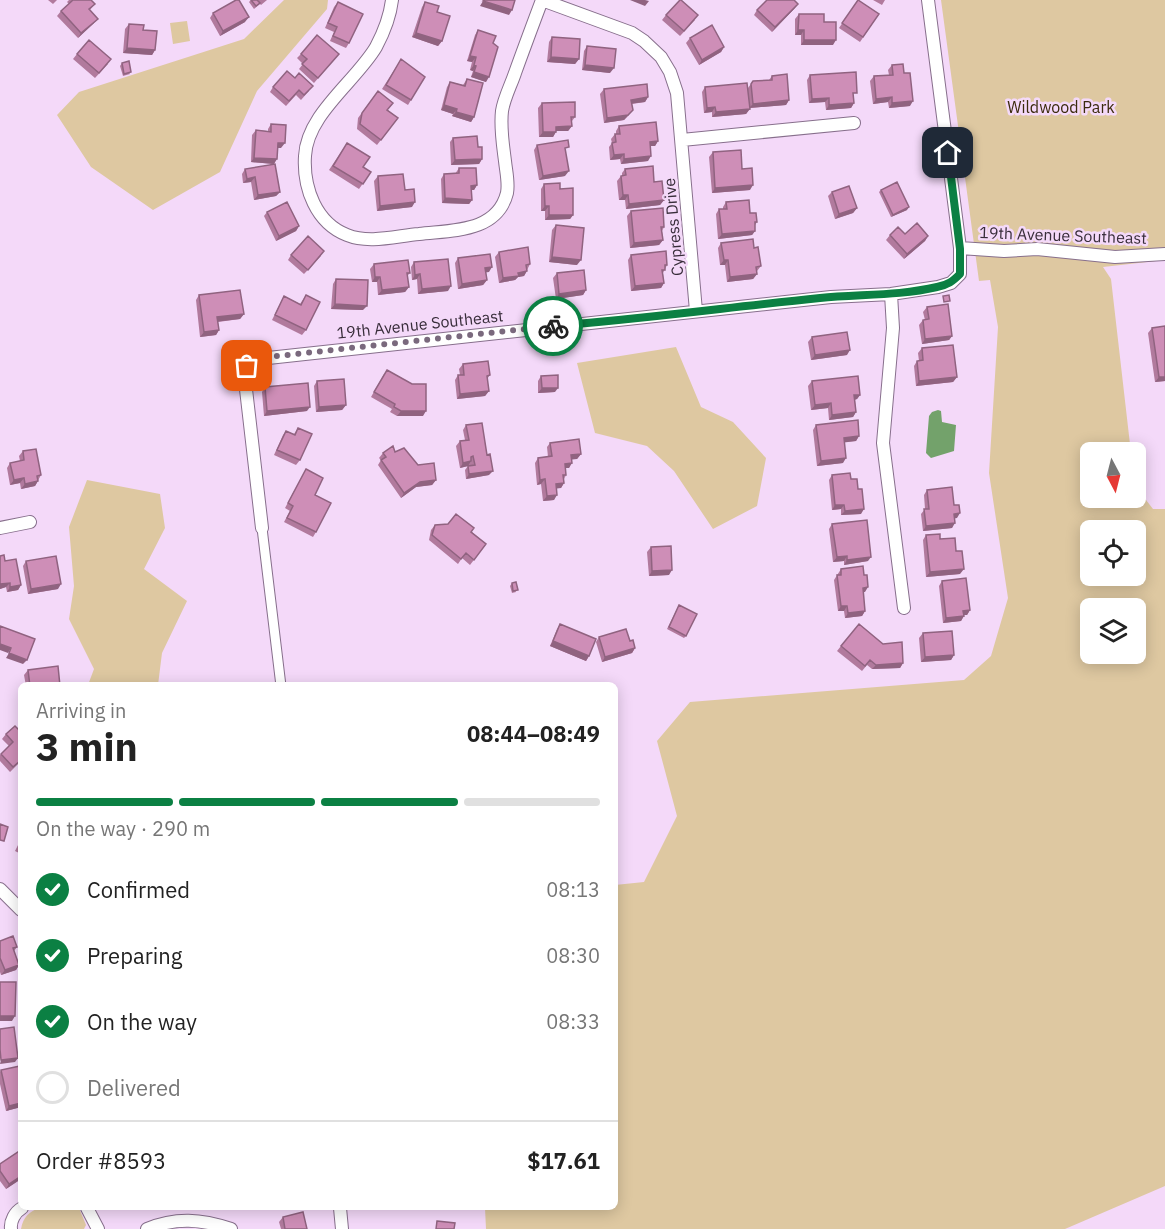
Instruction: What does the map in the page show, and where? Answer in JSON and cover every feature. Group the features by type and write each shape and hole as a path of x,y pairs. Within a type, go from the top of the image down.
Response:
{"street":[{"path":"392,0 390,16 376,47 323,113 307,145 305,166 309,192 319,215 329,225 345,234 366,240 465,229 483,224 495,214 507,193 502,110 542,0"},
{"name":"Cypress Drive","path":"542,0 632,33 661,57 670,72 677,93 696,311"},
{"path":"928,0 960,249"},
{"path":"682,140 854,123"},
{"name":"19th Avenue Southeast","path":"262,528 244,372 247,366 259,358 831,297 891,294 938,287 951,283 960,274 960,249 1004,251 1037,249 1115,257 1165,254"},
{"path":"891,294 893,328 883,443 904,608"},
{"path":"0,528 30,522"},
{"path":"262,528 281,682"},
{"path":"0,889 18,907"},
{"path":"11,1229 10,1224 18,1210"},
{"path":"88,1210 98,1229"},
{"path":"339,1210 342,1229"},
{"path":"147,1229 160,1224 199,1220 231,1229"}],"green space":[{"path":"284,0 328,0 327,9 257,91 220,172 153,210 91,167 57,115 79,92 244,39"},
{"name":"Wildwood Park","path":"941,0 1165,0 1165,260 1103,267 1111,279 1130,442 1080,442 1080,508 1146,508 1146,500 1153,509 1165,509 1165,1186 1065,1229 486,1229 485,1210 618,1210 618,885 644,882 677,816 657,741 690,702 964,680 991,656 1008,598 989,473 998,327 990,280 979,281"},
{"path":"187,21 190,41 173,44 170,23"},
{"path":"676,347 701,407 733,422 766,458 757,506 713,529 674,471 647,446 595,433 577,363"},
{"path":"87,480 160,494 165,528 144,569 187,601 162,653 158,682 89,682 94,669 69,619 74,586 69,527"},
{"path":"80,1210 86,1225 84,1229 21,1229 23,1221 32,1211"}],"shaded area":[{"path":"938,410 941,411 942,422 956,425 954,451 931,458 926,453 929,416"}],"building":[{"path":"73,0 91,0 95,4 89,9 98,19 81,33 61,11"},
{"path":"239,0 249,17 223,31 213,13"},
{"path":"251,0 257,0 260,3 256,6"},
{"path":"484,0 515,0 512,10"},
{"path":"680,0 698,15 684,31 666,15"},
{"path":"767,0 794,0 798,4 775,27 757,10"},
{"path":"858,0 879,14 863,37 842,23"},
{"path":"338,2 363,14 349,43 333,36 337,27 328,23"},
{"path":"425,2 439,6 437,12 450,16 442,41 416,33"},
{"path":"799,14 824,14 824,22 836,22 836,40 804,40 804,30 798,30"},
{"path":"129,24 144,25 143,30 157,31 155,50 127,48"},
{"path":"712,25 724,47 702,60 690,38"},
{"path":"478,30 496,36 493,43 498,47 489,77 474,72 476,57 470,56"},
{"path":"317,35 339,54 318,78 302,64 307,59 301,54"},
{"path":"552,37 580,39 579,59 551,57"},
{"path":"89,40 111,59 99,73 77,54"},
{"path":"587,46 616,49 614,68 585,65"},
{"path":"401,59 425,77 411,100 386,85"},
{"path":"129,61 131,72 124,74 122,63"},
{"path":"903,64 904,73 910,73 913,101 892,103 892,97 876,99 874,76 893,75 892,65"},
{"path":"287,71 295,78 299,73 313,86 304,95 299,90 289,101 273,87"},
{"path":"856,72 857,93 853,93 854,103 829,105 829,98 812,99 810,75"},
{"path":"787,74 789,100 753,104 751,84 753,81 772,80 772,76"},
{"path":"467,79 483,83 474,117 456,112 457,109 444,105 450,82 465,86"},
{"path":"747,83 750,109 716,112 715,107 707,108 705,87"},
{"path":"647,84 648,97 631,100 633,110 628,115 607,118 604,89"},
{"path":"378,91 393,103 387,110 398,118 381,140 360,124 362,113"},
{"path":"575,102 575,117 571,117 572,126 556,127 556,132 543,132 542,103"},
{"path":"656,122 658,141 650,142 651,156 624,159 624,154 614,155 612,143 616,142 615,134 620,134 619,126"},
{"path":"271,124 286,125 285,143 278,143 277,159 254,158 256,130 271,132"},
{"path":"477,136 478,147 482,147 482,159 455,160 453,138"},
{"path":"568,140 569,147 565,148 569,171 543,176 537,145"},
{"path":"347,143 370,157 363,167 371,172 363,184 333,166"},
{"path":"741,150 742,169 752,168 753,185 715,188 713,152"},
{"path":"275,164 280,192 258,195 255,177 247,179 245,169"},
{"path":"653,166 654,182 662,181 664,200 629,204 628,195 623,195 621,176 626,175 625,169"},
{"path":"459,168 476,168 477,185 471,186 472,200 445,198 444,174 459,173"},
{"path":"403,174 405,190 414,189 415,202 380,206 378,176"},
{"path":"897,182 909,207 893,215 881,190"},
{"path":"560,183 560,189 573,188 573,215 549,215 549,206 545,206 544,184"},
{"path":"849,186 857,208 839,214 832,192"},
{"path":"749,200 750,213 756,213 755,231 722,234 719,209 727,209 726,202"},
{"path":"287,202 299,226 279,236 267,212"},
{"path":"663,208 664,227 661,227 663,240 634,243 631,211"},
{"path":"917,223 928,236 907,254 890,235 898,227 905,234"},
{"path":"556,225 584,228 581,260 552,257"},
{"path":"308,236 324,251 308,270 291,255"},
{"path":"753,239 754,248 758,247 761,266 756,267 757,274 730,277 728,260 724,260 721,243"},
{"path":"528,247 530,264 526,265 527,271 518,273 519,276 503,278 499,252"},
{"path":"666,251 667,265 665,265 665,270 662,270 664,283 635,286 631,255"},
{"path":"490,254 492,267 485,268 487,280 462,284 458,258"},
{"path":"448,259 451,286 422,289 420,274 415,275 414,262"},
{"path":"408,260 409,287 382,290 380,277 375,277 374,264"},
{"path":"584,270 586,290 559,294 557,273"},
{"path":"336,279 368,280 367,306 335,304"},
{"path":"240,290 244,314 217,317 219,330 204,332 199,295"},
{"path":"306,295 320,302 306,330 275,315 284,296 301,305"},
{"path":"949,295 950,301 944,302 943,296"},
{"path":"948,304 952,336 925,339 923,320 929,319 927,307"},
{"path":"1165,326 1165,377 1159,377 1152,328"},
{"path":"847,332 850,350 815,355 812,337"},
{"path":"953,345 957,377 919,381 917,361 923,360 922,348"},
{"path":"488,361 489,391 460,394 458,375 464,375 463,364"},
{"path":"387,370 412,384 426,384 426,411 401,411 394,407 395,404 374,392"},
{"path":"558,375 558,388 542,388 541,376"},
{"path":"858,376 860,395 854,395 856,412 832,415 831,403 815,405 812,381"},
{"path":"344,379 346,405 319,407 317,381"},
{"path":"308,383 310,407 267,411 265,387"},
{"path":"858,420 859,436 844,438 846,458 821,461 816,425"},
{"path":"482,423 487,455 490,454 493,471 469,474 468,466 475,465 473,456 471,461 463,463 460,441 469,440 466,425"},
{"path":"298,428 312,434 300,460 277,450 286,431 295,435"},
{"path":"579,439 581,454 571,455 572,463 565,464 564,483 556,484 557,495 547,496 545,479 540,480 538,458 552,456 550,443"},
{"path":"393,446 395,452 404,448 418,465 434,463 436,480 420,482 404,493 381,460 386,457 383,453"},
{"path":"36,449 41,475 37,476 38,481 25,484 24,478 14,480 10,463 24,460 23,451"},
{"path":"306,469 323,478 315,495 331,503 316,532 287,518 293,506 288,503"},
{"path":"850,473 851,479 857,479 858,489 862,489 864,509 845,511 844,505 835,505 832,475"},
{"path":"952,487 954,505 959,505 960,513 954,514 955,523 926,526 924,509 929,509 927,490"},
{"path":"456,514 474,528 471,532 486,544 474,560 466,553 461,559 432,535 435,525 448,524"},
{"path":"867,520 871,557 847,560 847,556 837,557 832,524"},
{"path":"940,534 940,539 955,538 956,551 962,551 964,569 930,572 926,535"},
{"path":"671,546 672,570 652,571 651,547"},
{"path":"4,555 5,561 16,559 21,585 10,587 10,583 0,584 0,556"},
{"path":"56,556 61,584 31,589 26,561"},
{"path":"863,566 864,575 867,575 868,587 863,588 865,611 848,613 847,606 841,606 837,575 841,575 841,569"},
{"path":"966,578 970,610 963,611 964,616 946,618 942,581"},
{"path":"516,582 518,590 513,591 512,583"},
{"path":"679,605 697,614 686,636 669,627"},
{"path":"560,624 596,639 589,656 553,641"},
{"path":"859,624 883,644 902,642 903,663 876,665 870,660 865,666 841,646"},
{"path":"0,626 35,639 27,660 9,653 11,648 0,644"},
{"path":"626,629 635,648 605,657 599,637"},
{"path":"952,631 954,655 925,657 923,633"},
{"path":"58,666 60,682 30,682 28,670"},
{"path":"15,726 18,729 18,763 13,767 1,754 13,742 6,734"},
{"path":"0,824 8,827 4,841 0,840"},
{"path":"13,936 17,947 13,948 18,965 5,970 0,958 0,941"},
{"path":"0,982 16,982 15,1016 0,1016"},
{"path":"14,1027 18,1058 1,1060 0,1029"},
{"path":"18,1066 18,1104 9,1106 1,1070"},
{"path":"18,1152 18,1178 9,1184 0,1171 0,1164"},
{"path":"303,1212 307,1229 285,1229 283,1217"},
{"path":"437,1221 455,1223 454,1229 436,1229"}],"way so far":[{"path":"247,366 259,358 553,326"}],"route":[{"path":"553,326 831,297 891,294 951,283 960,274 960,249 948,153"}]}
